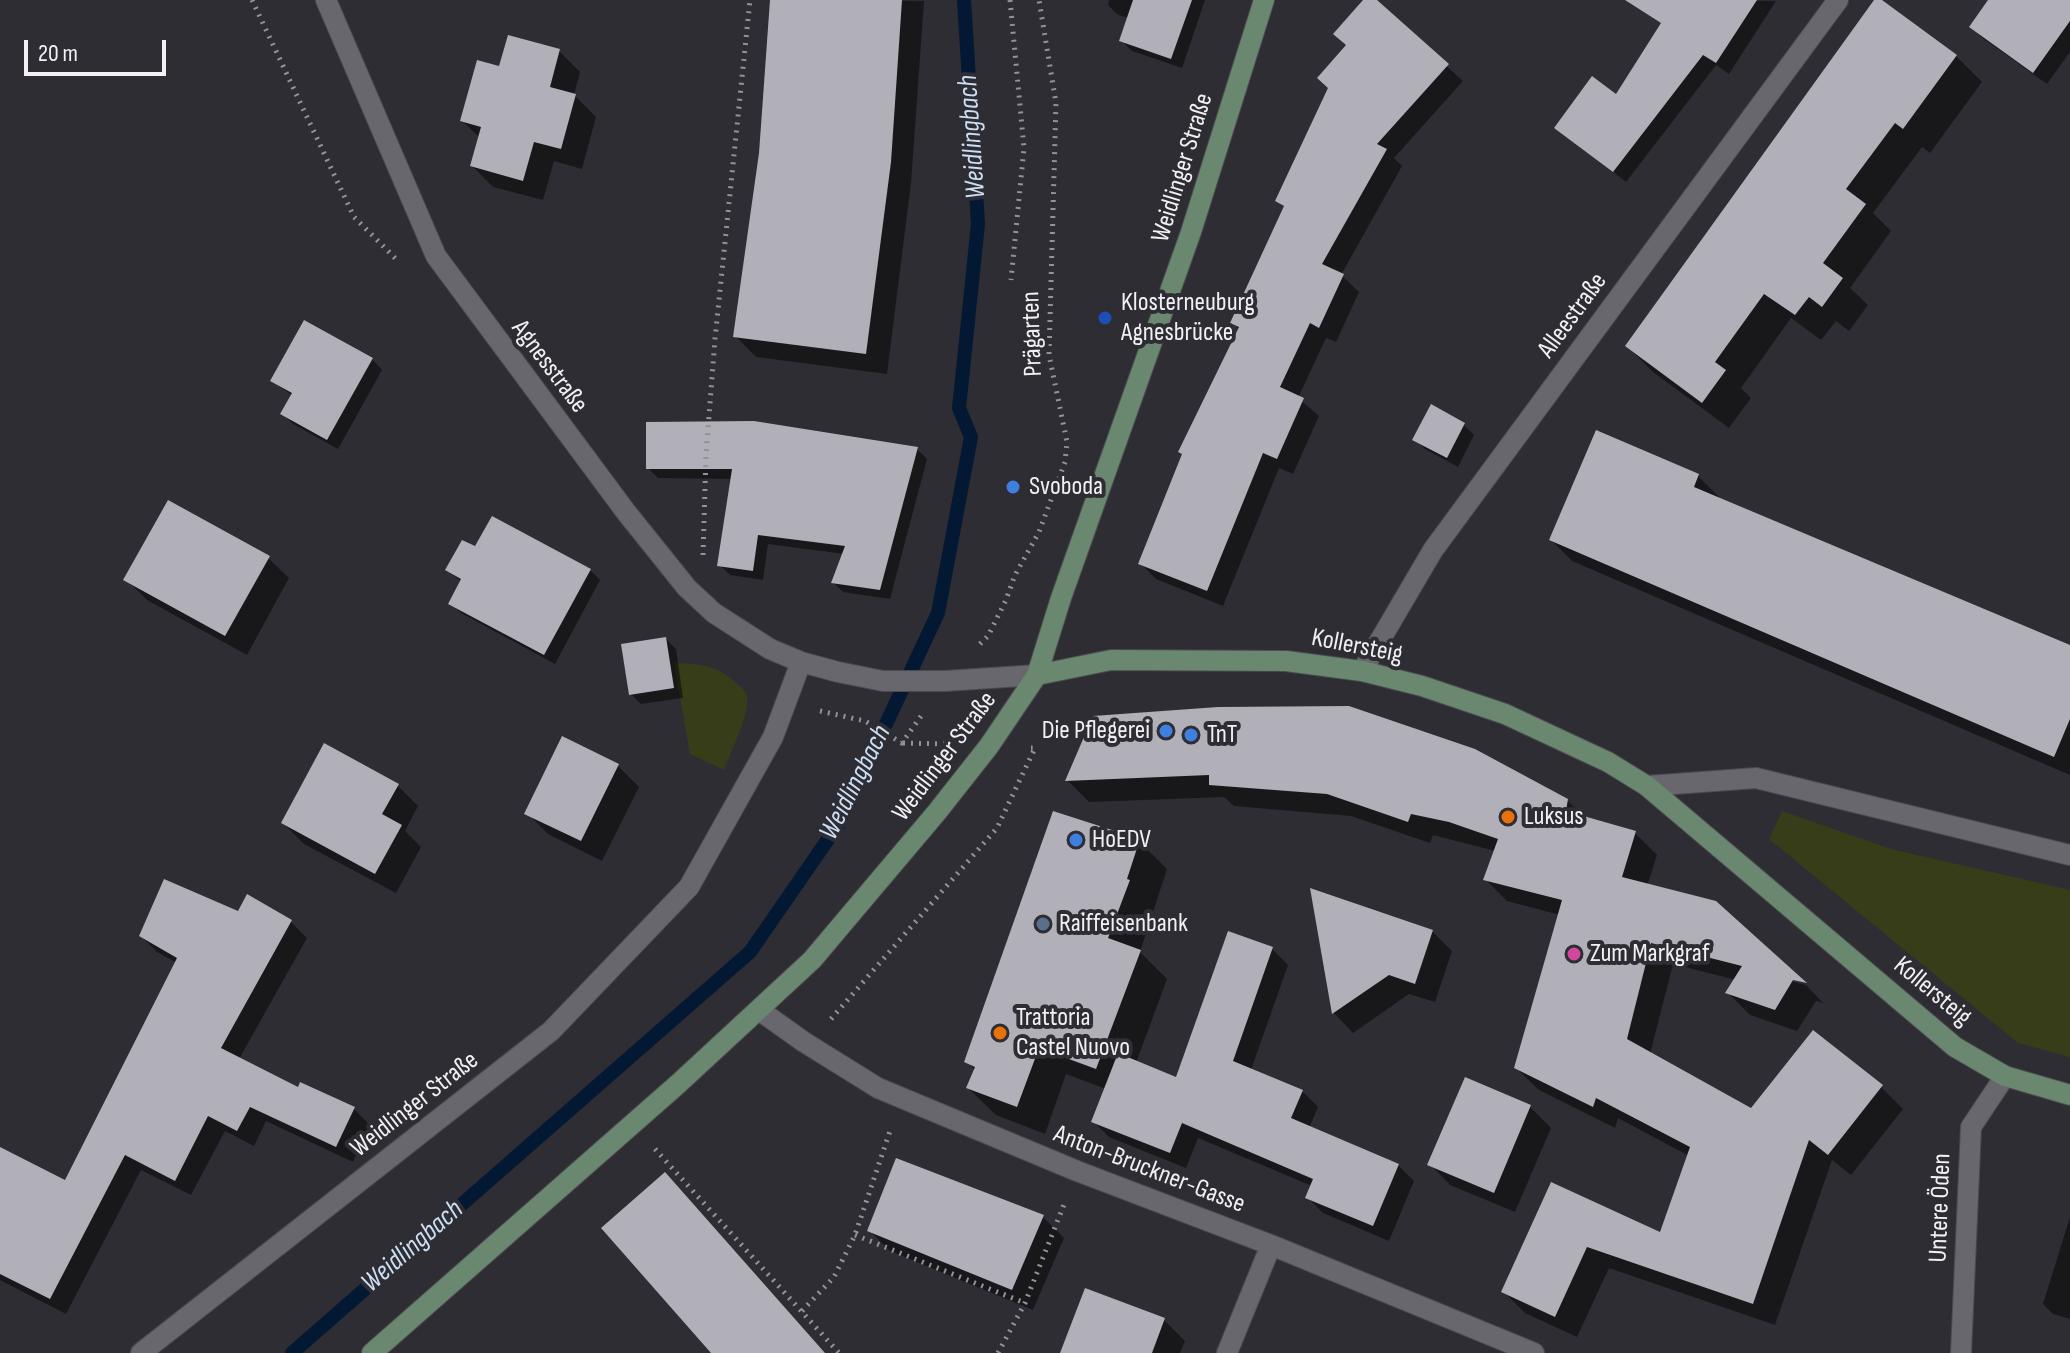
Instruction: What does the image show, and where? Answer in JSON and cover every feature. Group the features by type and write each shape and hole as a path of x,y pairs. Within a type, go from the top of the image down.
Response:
{"main road":[{"name":"Weidlinger Straße","path":"372,1353 632,1124 812,960 892,869 989,746 1037,675 1061,598 1191,232 1264,0"},
{"name":"Kollersteig","path":"1037,675 1111,660 1286,661 1362,671 1422,686 1505,714 1608,762 1647,786 1955,1047 2005,1076 2070,1095"}],"street":[{"name":"Agnesstraße","path":"326,0 436,256 626,512 687,588 714,613 743,633 801,662 883,681 945,681"},
{"name":"Alleestraße","path":"1362,671 1433,550 1838,0"},
{"name":"Weidlinger Straße","path":"141,1353 551,1031 689,887 773,737 801,662"},
{"path":"945,681 1037,675"},
{"path":"1647,786 1756,778 2070,855"},
{"name":"Anton-Bruckner-Gasse","path":"759,1010 878,1088 1077,1171 1271,1245 1534,1353"},
{"name":"Untere Öden","path":"1961,1353 1971,1127 2005,1076"},
{"path":"1227,1353 1271,1245"}],"path":[{"path":"252,0 354,217 410,273"},
{"path":"687,588 705,551 706,455 713,354 750,0"},
{"path":"1010,0 1024,148 1011,280"},
{"name":"Prägarten","path":"945,681 988,636 1015,575 1039,532 1065,462 1064,422 1049,355 1056,103 1039,0"},
{"path":"822,711 865,721 890,736"},
{"path":"632,1124 839,1353"},
{"path":"802,1311 834,1277 855,1235 890,1138"},
{"path":"998,1353 1025,1303 1077,1171"},
{"path":"855,1235 1025,1303"}],"green space":[{"path":"674,663 712,668 733,680 746,693 744,720 724,770 690,754"},
{"path":"1782,811 1891,849 2070,890 2070,1057 2018,1043 1769,839"}],"building":[{"path":"770,0 902,0 891,162 866,354 733,337 759,153"},
{"path":"1133,0 1192,0 1171,59 1119,41"},
{"path":"1363,0 1377,0 1449,64 1377,144 1387,149 1322,264 1344,274 1319,328 1310,323 1280,387 1304,398 1277,459 1263,453 1207,591 1138,564 1182,454 1178,452 1239,327 1230,323 1284,206 1275,201 1328,88 1317,78 1346,45 1333,34"},
{"path":"1625,0 1757,0 1716,63 1703,55 1613,172 1554,128 1592,76 1616,94 1661,23"},
{"path":"1874,0 1882,0 1957,55 1903,129 1895,123 1846,189 1866,204 1823,263 1843,278 1822,307 1809,297 1795,315 1764,294 1715,362 1726,370 1702,403 1625,346"},
{"path":"1988,0 2070,0 2070,21 2033,73 1969,27"},
{"path":"508,35 560,49 550,87 576,94 561,149 534,142 523,181 470,166 481,127 460,121 477,60 499,66"},
{"path":"304,320 373,358 327,440 280,414 292,393 270,381"},
{"path":"1431,404 1465,423 1447,458 1412,440"},
{"path":"754,421 918,447 880,590 831,583 845,546 758,535 753,571 717,566 732,469 646,469 646,422"},
{"path":"1596,430 1699,474 1694,487 2070,645 2070,719 2054,757 1549,540"},
{"path":"168,500 270,556 225,636 123,580"},
{"path":"492,516 591,569 544,655 448,604 461,579 445,570 462,540 475,546"},
{"path":"666,637 674,688 629,695 621,644"},
{"path":"1349,706 1475,749 1568,799 1566,811 1636,831 1622,877 1716,901 1807,983 1793,980 1775,1010 1725,993 1742,966 1651,943 1627,1039 1751,1108 1813,1030 1883,1085 1828,1155 1809,1140 1753,1304 1587,1247 1555,1317 1501,1292 1551,1182 1660,1232 1690,1147 1596,1098 1593,1107 1514,1068 1562,900 1483,880 1498,839 1449,822 1411,814 1408,822 1327,794 1209,785 1209,775 1065,781 1093,716 1218,707"},
{"path":"562,736 619,764 581,841 524,814"},
{"path":"324,743 399,784 382,814 402,825 375,874 281,823"},
{"path":"1053,811 1140,839 1127,879 1130,880 1108,938 1141,950 1096,1069 1039,1048 1017,1107 966,1088 975,1067 964,1062"},
{"path":"164,879 238,911 247,894 292,920 221,1048 298,1087 300,1082 355,1107 336,1147 250,1107 237,1131 208,1116 175,1181 125,1155 50,1299 0,1274 0,1147 65,1180 177,958 139,936"},
{"path":"1310,888 1433,930 1415,984 1389,975 1332,1014"},
{"path":"1228,931 1273,947 1233,1061 1303,1090 1291,1118 1399,1164 1373,1226 1305,1198 1313,1179 1182,1123 1170,1153 1091,1122 1118,1053 1176,1077"},
{"path":"1465,1077 1531,1105 1494,1193 1427,1165"},
{"path":"896,1158 1044,1215 1012,1290 867,1231"},
{"path":"665,1172 825,1353 711,1353 601,1228"},
{"path":"1085,1288 1165,1318 1152,1353 1060,1353"}],"waterway":[{"name":"Weidlingbach","path":"292,1353 750,952 840,822 938,613 971,437 959,408 978,224 964,0"}],"place":[{"name":"Klosterneuburg Agnesbrücke","path":"1105,318"},
{"name":"Svoboda","path":"1013,487"},
{"name":"Die Pflegerei","path":"1166,731"},
{"name":"TnT","path":"1191,735"},
{"name":"Luksus","path":"1508,817"},
{"name":"HoEDV","path":"1076,840"},
{"name":"Raiffeisenbank","path":"1043,924"},
{"name":"Zum Markgraf","path":"1574,954"},
{"name":"Trattoria Castel Nuovo","path":"1000,1033"}]}
